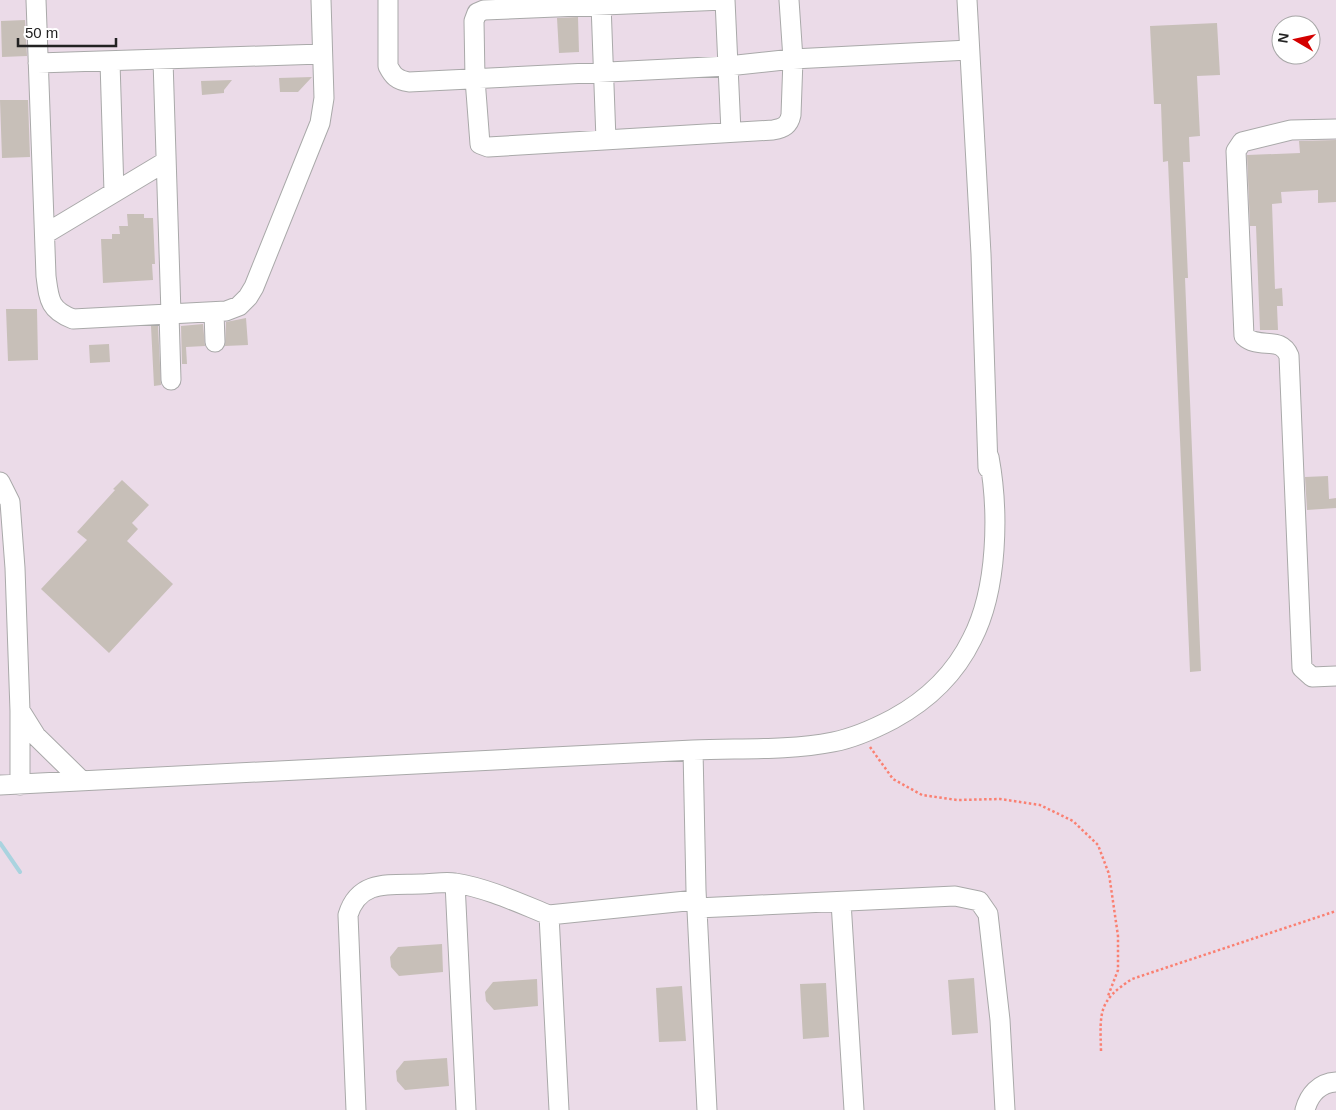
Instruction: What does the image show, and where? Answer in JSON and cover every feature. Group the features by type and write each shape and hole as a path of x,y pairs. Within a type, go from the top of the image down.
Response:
{"street":[{"path":"36,0 49,296 52,306 61,315 73,319 226,311 239,306 248,297 261,273 320,123 323,104 321,0"},
{"path":"388,0 388,66 393,76 400,81 408,82 728,66 793,59 969,50"},
{"path":"731,132 725,0 484,10 477,13 474,21 475,80 478,140 483,146 606,140 780,129 789,122 793,59 789,0"},
{"path":"0,786 693,750 770,749 809,746 834,742 861,733 900,715 930,694 954,667 972,640 984,607 992,558 994,498 989,456 981,254 967,0"},
{"path":"601,4 606,140"},
{"path":"38,63 322,54"},
{"path":"163,60 171,380"},
{"path":"110,62 114,192"},
{"path":"1336,129 1291,130 1242,142 1236,151 1244,336 1256,344 1278,343 1286,349 1288,356 1302,668 1312,677 1336,676"},
{"path":"45,234 165,162"},
{"path":"214,312 215,342"},
{"path":"738,748 845,727 870,718 915,690 939,666 958,638 974,604 983,538 989,456"},
{"path":"0,482 10,502 20,711 20,785"},
{"path":"20,711 36,736 82,781"},
{"path":"693,750 696,904 707,1110"},
{"path":"454,883 466,1110"},
{"path":"356,1110 348,915 352,904 366,889 382,885 454,883 512,900 549,915 696,904 841,902 955,896 979,901 988,914 1000,1020 1005,1110"},
{"path":"841,902 854,1110"},
{"path":"549,915 558,1110"},
{"path":"1305,1110 1308,1101 1322,1085 1336,1082"}],"path":[{"path":"861,733 893,779 922,795 957,800 1000,799 1040,805 1072,822 1098,845 1109,874 1118,936 1118,970 1102,1019 1102,1051"},
{"path":"1108,996 1132,980 1336,911"}],"shaded area":[{"path":"0,0 1336,0 1336,1110 0,1110"}],"building":[{"path":"578,17 579,52 559,53 557,18"},
{"path":"25,20 27,56 2,57 1,21"},
{"path":"1217,23 1220,75 1197,76 1200,136 1189,137 1190,162 1183,162 1188,278 1185,278 1201,671 1190,672 1168,161 1163,162 1161,104 1154,104 1150,26"},
{"path":"312,77 298,92 280,92 279,78"},
{"path":"232,80 224,90 224,93 202,95 201,81"},
{"path":"0,100 28,100 30,157 2,158"},
{"path":"1336,140 1336,202 1318,203 1318,190 1281,192 1282,203 1272,204 1275,289 1282,288 1283,306 1277,306 1278,330 1260,330 1256,226 1250,226 1247,155 1300,153 1299,141"},
{"path":"127,214 144,214 144,218 153,218 155,264 152,264 153,280 103,283 101,239 112,239 112,234 120,234 119,226 128,226"},
{"path":"6,309 37,309 38,360 8,361"},
{"path":"246,318 248,345 225,346 226,322"},
{"path":"203,324 205,346 186,347 187,364 182,364 181,326"},
{"path":"151,326 158,326 161,385 154,386"},
{"path":"109,344 110,362 90,363 89,345"},
{"path":"1328,476 1329,499 1336,498 1336,508 1307,510 1305,477"},
{"path":"122,480 149,505 132,523 138,529 127,541 173,584 109,653 41,589 87,540 77,532"},
{"path":"442,944 443,972 399,976 391,967 390,957 398,947"},
{"path":"974,978 978,1033 952,1035 948,980"},
{"path":"537,979 538,1006 494,1010 486,1001 485,992 493,982"},
{"path":"826,983 829,1037 803,1039 800,984"},
{"path":"682,986 686,1041 659,1042 656,988"},
{"path":"447,1058 449,1086 405,1090 397,1081 396,1071 404,1061"}],"waterway":[{"path":"0,843 20,872"}]}
